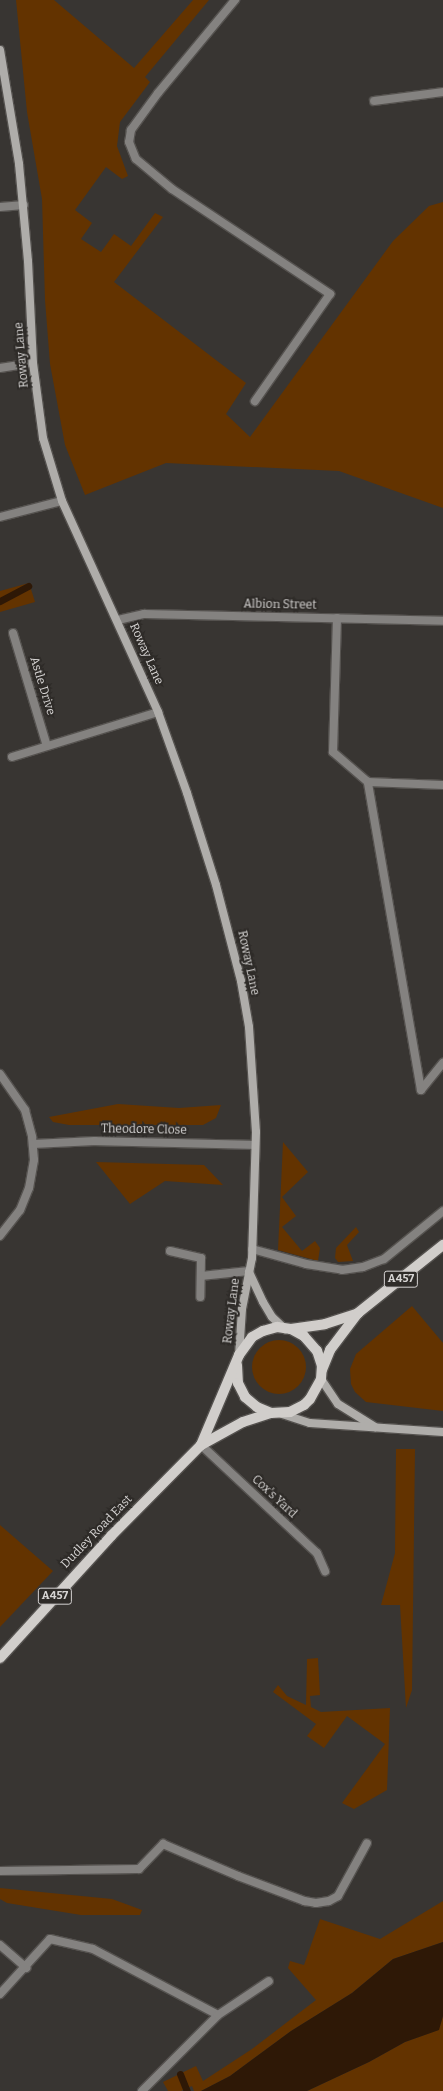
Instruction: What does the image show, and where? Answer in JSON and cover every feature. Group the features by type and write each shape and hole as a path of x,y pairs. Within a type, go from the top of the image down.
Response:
{"main road":[{"name":"Dudley Road East","path":"0,1658 111,1536 201,1445 243,1422 274,1412 290,1412 304,1405 316,1392 330,1350 358,1313 443,1245"},
{"name":"Dudley Road East","path":"201,1445 238,1359 257,1334 277,1327 288,1329 325,1324 358,1313"},
{"path":"288,1329 304,1336 318,1351 321,1375"},
{"path":"238,1359 238,1383 245,1397 257,1407 274,1412"}],"street":[{"path":"235,0 158,93 130,130 130,142 136,159 172,189 330,294 255,400"},
{"name":"Roway Lane","path":"0,50 4,98 24,205 33,363 44,438 62,500 118,620 158,712 212,870 241,982 254,1083 254,1145 252,1249 242,1309 238,1359"},
{"path":"374,101 443,92"},
{"path":"0,207 24,205"},
{"path":"0,368 33,363"},
{"path":"0,517 62,500"},
{"name":"Albion Street","path":"118,620 144,614 443,621"},
{"path":"337,618 333,752 368,782 443,785"},
{"name":"Astle Drive","path":"14,633 47,746"},
{"path":"12,757 158,712"},
{"path":"368,782 421,1090 443,1063"},
{"path":"0,1074 25,1110 34,1160 29,1188 20,1210 0,1236"},
{"name":"Theodore Close","path":"32,1144 95,1141 254,1145"},
{"path":"252,1249 306,1264 342,1270 363,1267 384,1259 443,1211"},
{"path":"0,1241 10,1224"},
{"path":"170,1251 201,1258 200,1297"},
{"path":"201,1276 249,1271"},
{"name":"Roway Lane","path":"249,1271 263,1302 272,1317 288,1329"},
{"path":"321,1375 338,1404 352,1415 379,1429"},
{"path":"274,1412 310,1423 379,1429 443,1432"},
{"name":"Cox's Yard","path":"201,1445 317,1552 325,1571"},
{"path":"0,1871 140,1868 163,1844 244,1879 304,1901 316,1903 329,1902 338,1896 367,1843"},
{"path":"0,1994 26,1968 50,1939 94,1950 218,2015"},
{"path":"0,1945 26,1968"},
{"path":"142,2091 218,2015 269,1981"}],"shaded area":[{"path":"16,0 54,0 134,68 193,0 209,0 145,77 150,82 120,122 117,146 128,176 122,179 106,167 75,210 92,223 81,239 101,252 114,234 131,246 155,213 163,217 114,282 246,383 226,414 250,437 393,241 429,206 443,202 443,508 339,471 166,463 85,495 65,445 50,364 45,300 42,199 27,112"},
{"path":"29,583 35,602 0,612 0,591"},
{"path":"118,1104 179,1108 221,1105 216,1118 203,1125 69,1125 53,1122 49,1117"},
{"path":"283,1142 308,1172 282,1197 296,1216 282,1227 302,1251 315,1241 320,1248 318,1261 278,1250"},
{"path":"96,1162 204,1165 223,1185 165,1181 130,1204"},
{"path":"356,1227 359,1232 347,1245 353,1261 338,1262 335,1258 336,1248"},
{"path":"412,1306 443,1343 443,1411 366,1402 355,1392 351,1384 350,1369 356,1354"},
{"path":"274,1340 284,1340 294,1344 302,1352 306,1362 306,1372 302,1382 294,1390 284,1394 274,1394 264,1390 256,1382 252,1372 252,1362 256,1352 264,1344"},
{"path":"396,1449 415,1449 412,1690 406,1708 400,1605 381,1605 395,1553"},
{"path":"0,1525 53,1571 0,1627"},
{"path":"318,1658 320,1695 310,1696 311,1707 321,1712 390,1708 387,1790 354,1809 342,1803 385,1744 347,1716 324,1748 307,1736 316,1724 273,1692 278,1685 287,1696 306,1705 307,1659"},
{"path":"0,1888 112,1899 142,1910 140,1915 81,1915 7,1903 0,1899"},
{"path":"443,1901 443,1942 393,1959 352,1993 291,2031 230,2076 201,2091 194,2091 192,2086 181,2091 168,2091 163,2082 196,2066 203,2081 252,2049 316,2000 288,1968 290,1961 304,1965 320,1919 380,1939"},
{"path":"443,1942 443,2016 439,2030 405,2042 369,2062 307,2091 201,2091 230,2076 291,2031 352,1993 393,1959"},
{"path":"443,2016 443,2091 307,2091 369,2062 405,2042 438,2030"}],"waterway":[{"path":"0,601 28,586"},
{"path":"180,2074 187,2091"}]}
